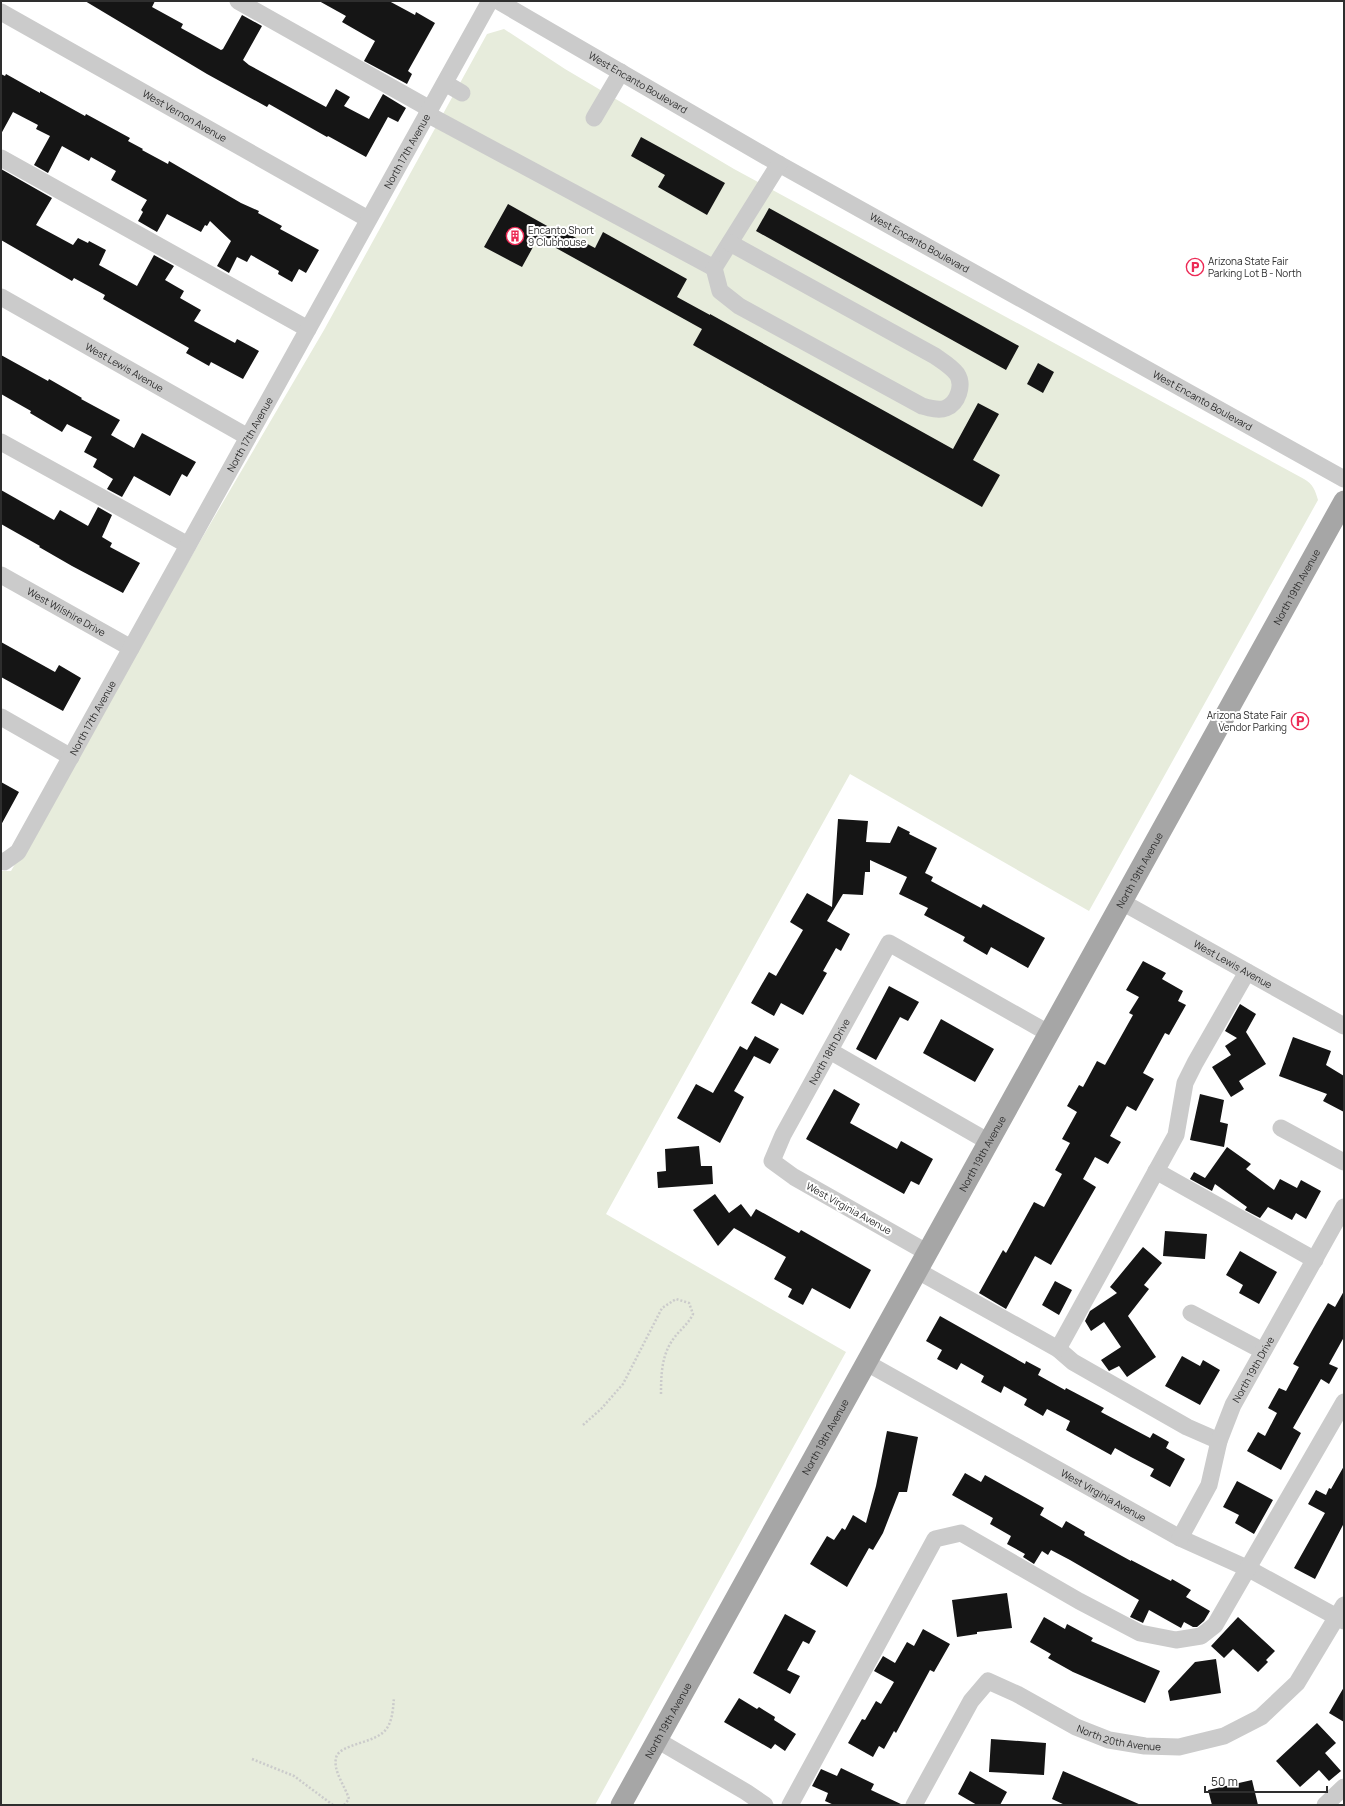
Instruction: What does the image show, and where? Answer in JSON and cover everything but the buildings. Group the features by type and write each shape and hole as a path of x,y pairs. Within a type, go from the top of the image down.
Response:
{"main road":[{"name":"North 19th Avenue","path":"621,1805 1050,1034 1344,501"}],"street":[{"path":"238,1 429,112 714,268 720,291 746,309 922,406 934,409 945,409 954,403 959,393 961,384 957,374 941,361 730,243"},
{"name":"North 17th Avenue","path":"2,862 18,852 490,1"},
{"name":"West Encanto Boulevard","path":"498,1 779,164 1344,479"},
{"name":"West Vernon Avenue","path":"3,10 368,219"},
{"path":"594,118 621,72"},
{"path":"445,83 462,93"},
{"path":"1,158 308,329"},
{"path":"714,268 779,164"},
{"name":"West Lewis Avenue","path":"1,297 248,437"},
{"path":"1,442 188,545"},
{"name":"West Wilshire Drive","path":"1,575 131,648"},
{"path":"1,717 71,757"},
{"name":"West Lewis Avenue","path":"1122,902 1344,1026"},
{"name":"North 18th Drive","path":"772,1161 784,1135 889,943 1050,1034"},
{"path":"1058,1348 1176,1135 1185,1083 1247,972"},
{"path":"830,1051 989,1142"},
{"path":"1281,1128 1344,1162"},
{"name":"West Virginia Avenue","path":"772,1161 794,1177 928,1253"},
{"path":"1156,1171 1315,1260"},
{"name":"North 19th Drive","path":"1180,1538 1209,1485 1219,1442 1233,1405 1344,1207"},
{"path":"918,1271 1058,1348 1073,1362 1187,1427 1219,1442"},
{"path":"1191,1313 1263,1351"},
{"name":"West Virginia Avenue","path":"867,1363 1180,1538 1249,1569 1342,1614"},
{"path":"790,1805 935,1539 960,1532 1079,1601 1140,1633 1176,1640 1201,1636 1215,1625 1249,1569 1344,1402"},
{"name":"North 20th Avenue","path":"914,1805 971,1701 988,1681 1017,1694 1076,1728 1109,1740 1145,1746 1179,1747 1224,1736 1260,1717 1297,1683 1342,1614"},
{"path":"657,1740 746,1792 765,1805"},
{"path":"1324,1805 1344,1787"}],"path":[{"path":"583,1425 601,1409 623,1384 662,1308 676,1299 689,1302 693,1314 689,1322 672,1340 666,1352 663,1363 661,1396"},
{"path":"344,1805 349,1799 337,1771 335,1758 341,1749 371,1740 387,1729 392,1713 394,1698"},
{"path":"252,1759 294,1776 333,1805"}],"green space":[{"path":"504,29 565,69 734,169 1304,479 1310,483 1318,500 1089,911 850,774 606,1214 846,1352 595,1805 1,1805 1,871 11,871 202,538 324,330 487,34"}],"place":[{"name":"Encanto Short 9 Clubhouse","path":"515,236"},
{"name":"Arizona State Fair Parking Lot B - North","path":"1195,267"},
{"name":"Arizona State Fair Vendor Parking","path":"1300,721"}]}
